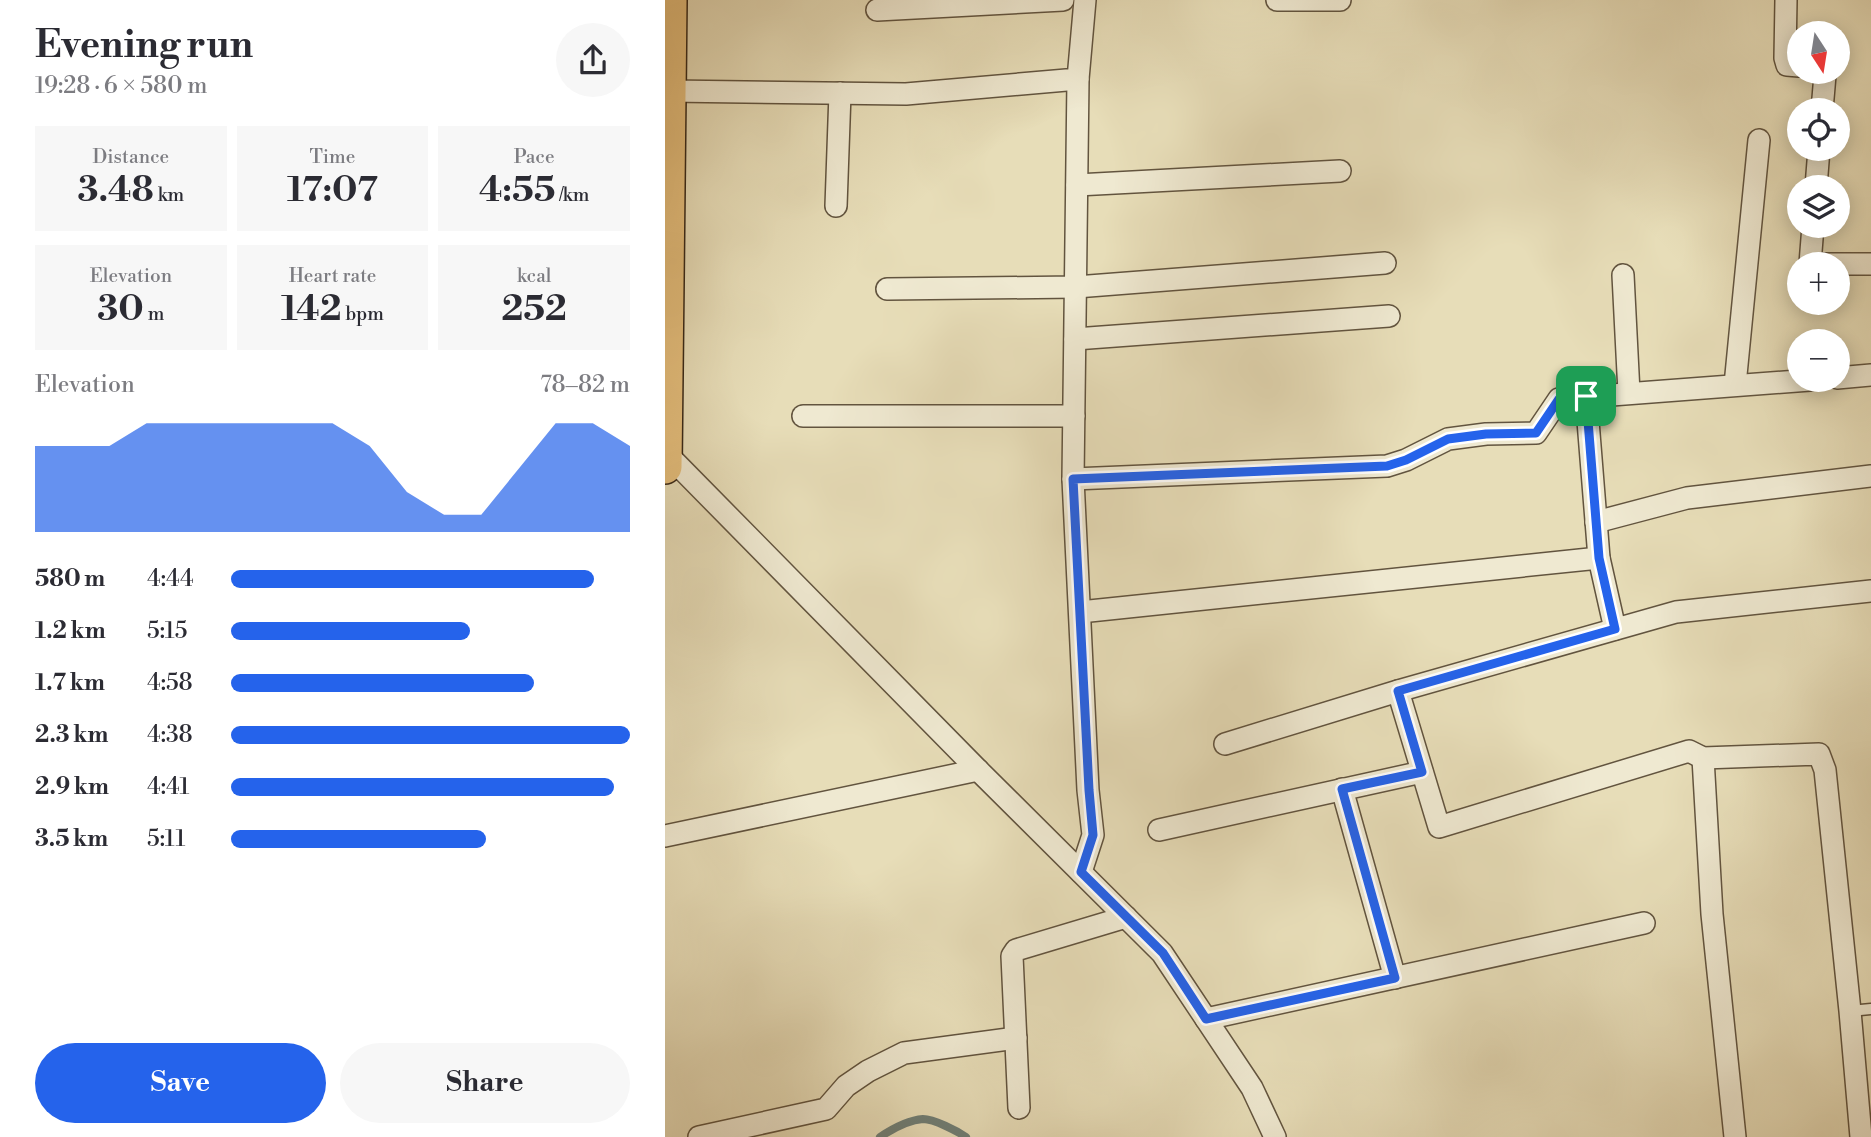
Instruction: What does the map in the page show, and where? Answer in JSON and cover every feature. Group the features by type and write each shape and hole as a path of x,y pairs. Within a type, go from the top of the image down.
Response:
{"main road":[{"path":"665,467 670,0"}],"street":[{"path":"877,10 1063,0"},
{"path":"1081,872 1093,835 1073,479 1078,79 1085,0"},
{"path":"1277,0 1340,0"},
{"path":"1786,0 1784,58 1787,65"},
{"path":"669,91 906,94 1078,79"},
{"path":"836,206 840,93"},
{"path":"1735,385 1759,139"},
{"path":"1077,185 1340,171"},
{"path":"887,289 1076,287 1385,263"},
{"path":"1850,264 1871,264"},
{"path":"1623,275 1629,393"},
{"path":"1075,340 1389,316"},
{"path":"1850,377 1871,375"},
{"path":"1073,479 1387,466 1406,460 1448,439 1486,434 1536,433 1559,399 1787,381"},
{"path":"1586,396 1599,558 1615,629"},
{"path":"803,416 1074,416"},
{"path":"665,452 978,770 1163,953 1252,1088 1275,1137"},
{"path":"1596,522 1687,498 1871,476"},
{"path":"1080,611 1599,558"},
{"path":"1225,744 1398,691 1676,612 1871,591"},
{"path":"1398,691 1439,827 1689,751 1703,758 1819,754 1825,770 1861,1010 1861,1137"},
{"path":"1703,758 1712,914 1735,1137"},
{"path":"665,836 978,770"},
{"path":"1159,830 1422,772"},
{"path":"1342,789 1395,978"},
{"path":"1019,1108 1012,956 1016,950 1126,917"},
{"path":"1206,1019 1644,923"},
{"path":"699,1137 826,1109 846,1086 868,1071 904,1053 1016,1038"}],"waterway":[{"path":"880,1137 906,1123 923,1119 939,1123 966,1137"}],"route":[{"path":"1586,396 1599,558 1615,629 1398,691 1422,772 1342,789 1395,978 1206,1019 1163,953 1081,872 1093,835 1073,479 1387,466 1406,460 1448,439 1486,434 1536,433 1559,399 1586,396"}]}
